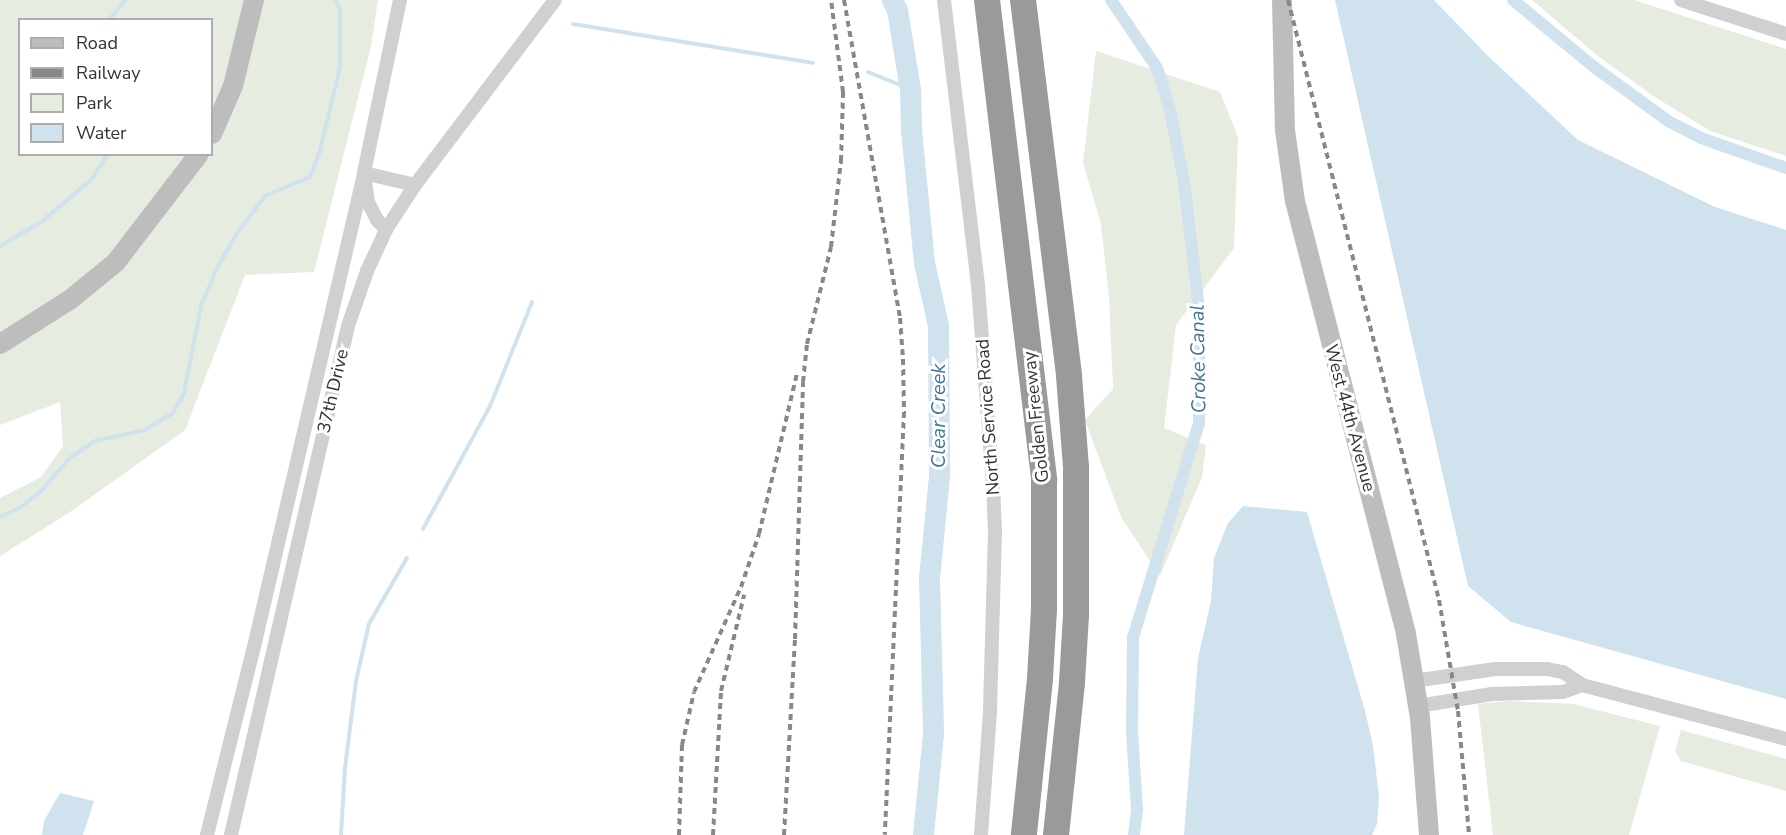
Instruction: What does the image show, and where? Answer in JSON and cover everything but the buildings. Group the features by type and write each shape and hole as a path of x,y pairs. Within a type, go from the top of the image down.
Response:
{"highway":[{"name":"Golden Freeway","path":"987,0 1044,481 1044,609 1040,679 1024,835"},
{"name":"Golden Freeway","path":"1023,0 1069,376 1076,467 1075,638 1056,835"}],"street":[{"path":"213,133 233,86 254,0"},
{"path":"207,835 254,651 364,173 400,0"},
{"name":"37th Drive","path":"231,835 348,326 370,263 386,229 415,185 555,0"},
{"name":"North Service Road","path":"944,0 978,285 994,508 990,712 981,835"},
{"name":"West 44th Avenue","path":"1282,0 1285,130 1295,201 1342,390 1391,568 1418,706 1429,835"},
{"path":"1681,0 1786,34"},
{"path":"0,344 71,299 116,262 138,237 198,156"},
{"path":"364,173 415,185"},
{"path":"364,173 368,202 377,220 386,229"},
{"path":"1414,681 1487,670 1530,668 1563,672 1582,685 1786,739"},
{"path":"1418,706 1492,694 1563,692 1582,685"}],"green space":[{"path":"0,0 378,0 371,46 314,272 245,275 185,430 67,514 0,556 0,498 41,477 63,446 60,402 0,425"},
{"path":"1532,0 1634,0 1786,49 1786,156 1710,131 1655,97 1599,57"},
{"path":"1096,51 1220,92 1238,137 1234,248 1176,325 1164,428 1206,445 1202,477 1160,576 1121,517 1085,420 1113,389 1109,296 1101,224 1083,163"},
{"path":"1508,701 1573,704 1660,726 1629,835 1493,835 1478,704"},
{"path":"1681,730 1786,759 1786,791 1681,761 1675,751"}],"water":[{"path":"1335,0 1434,0 1488,56 1578,140 1715,207 1786,230 1786,699 1511,622 1468,586"},
{"path":"1243,506 1307,512 1365,711 1373,746 1379,797 1377,824 1372,835 1184,835 1198,658 1211,601 1214,558 1228,523"},
{"path":"60,793 94,801 83,835 42,835 44,821"}],"waterway":[{"path":"111,18 125,0"},
{"path":"0,517 21,507 40,492 71,457 95,441 145,430 172,414 184,393 201,306 218,266 238,232 265,196 310,177 319,154 340,68 340,10 336,0"},
{"name":"Clear Creek","path":"892,0 897,10 910,89 911,130 924,263 938,325 939,476 929,578 933,734 923,835"},
{"name":"Croke Canal","path":"1111,0 1157,68 1170,110 1184,182 1199,307 1199,423 1133,637 1132,731 1137,810 1134,835"},
{"path":"1513,0 1594,67 1668,121 1701,138 1786,168"},
{"path":"573,24 813,63"},
{"path":"868,72 910,89"},
{"path":"0,246 41,222 91,180 107,156"},
{"path":"423,529 490,406 532,302"},
{"path":"341,835 345,768 356,681 369,624 407,558"}],"railway":[{"path":"784,835 795,639 803,382 807,344 831,247 841,161 843,92 831,0"},
{"path":"844,0 900,318 903,359 904,412 885,835"},
{"path":"1288,0 1439,600 1458,711 1469,835"},
{"path":"679,835 682,745 694,692 741,587 759,534 797,373"},
{"path":"713,835 721,691 744,595"}]}
